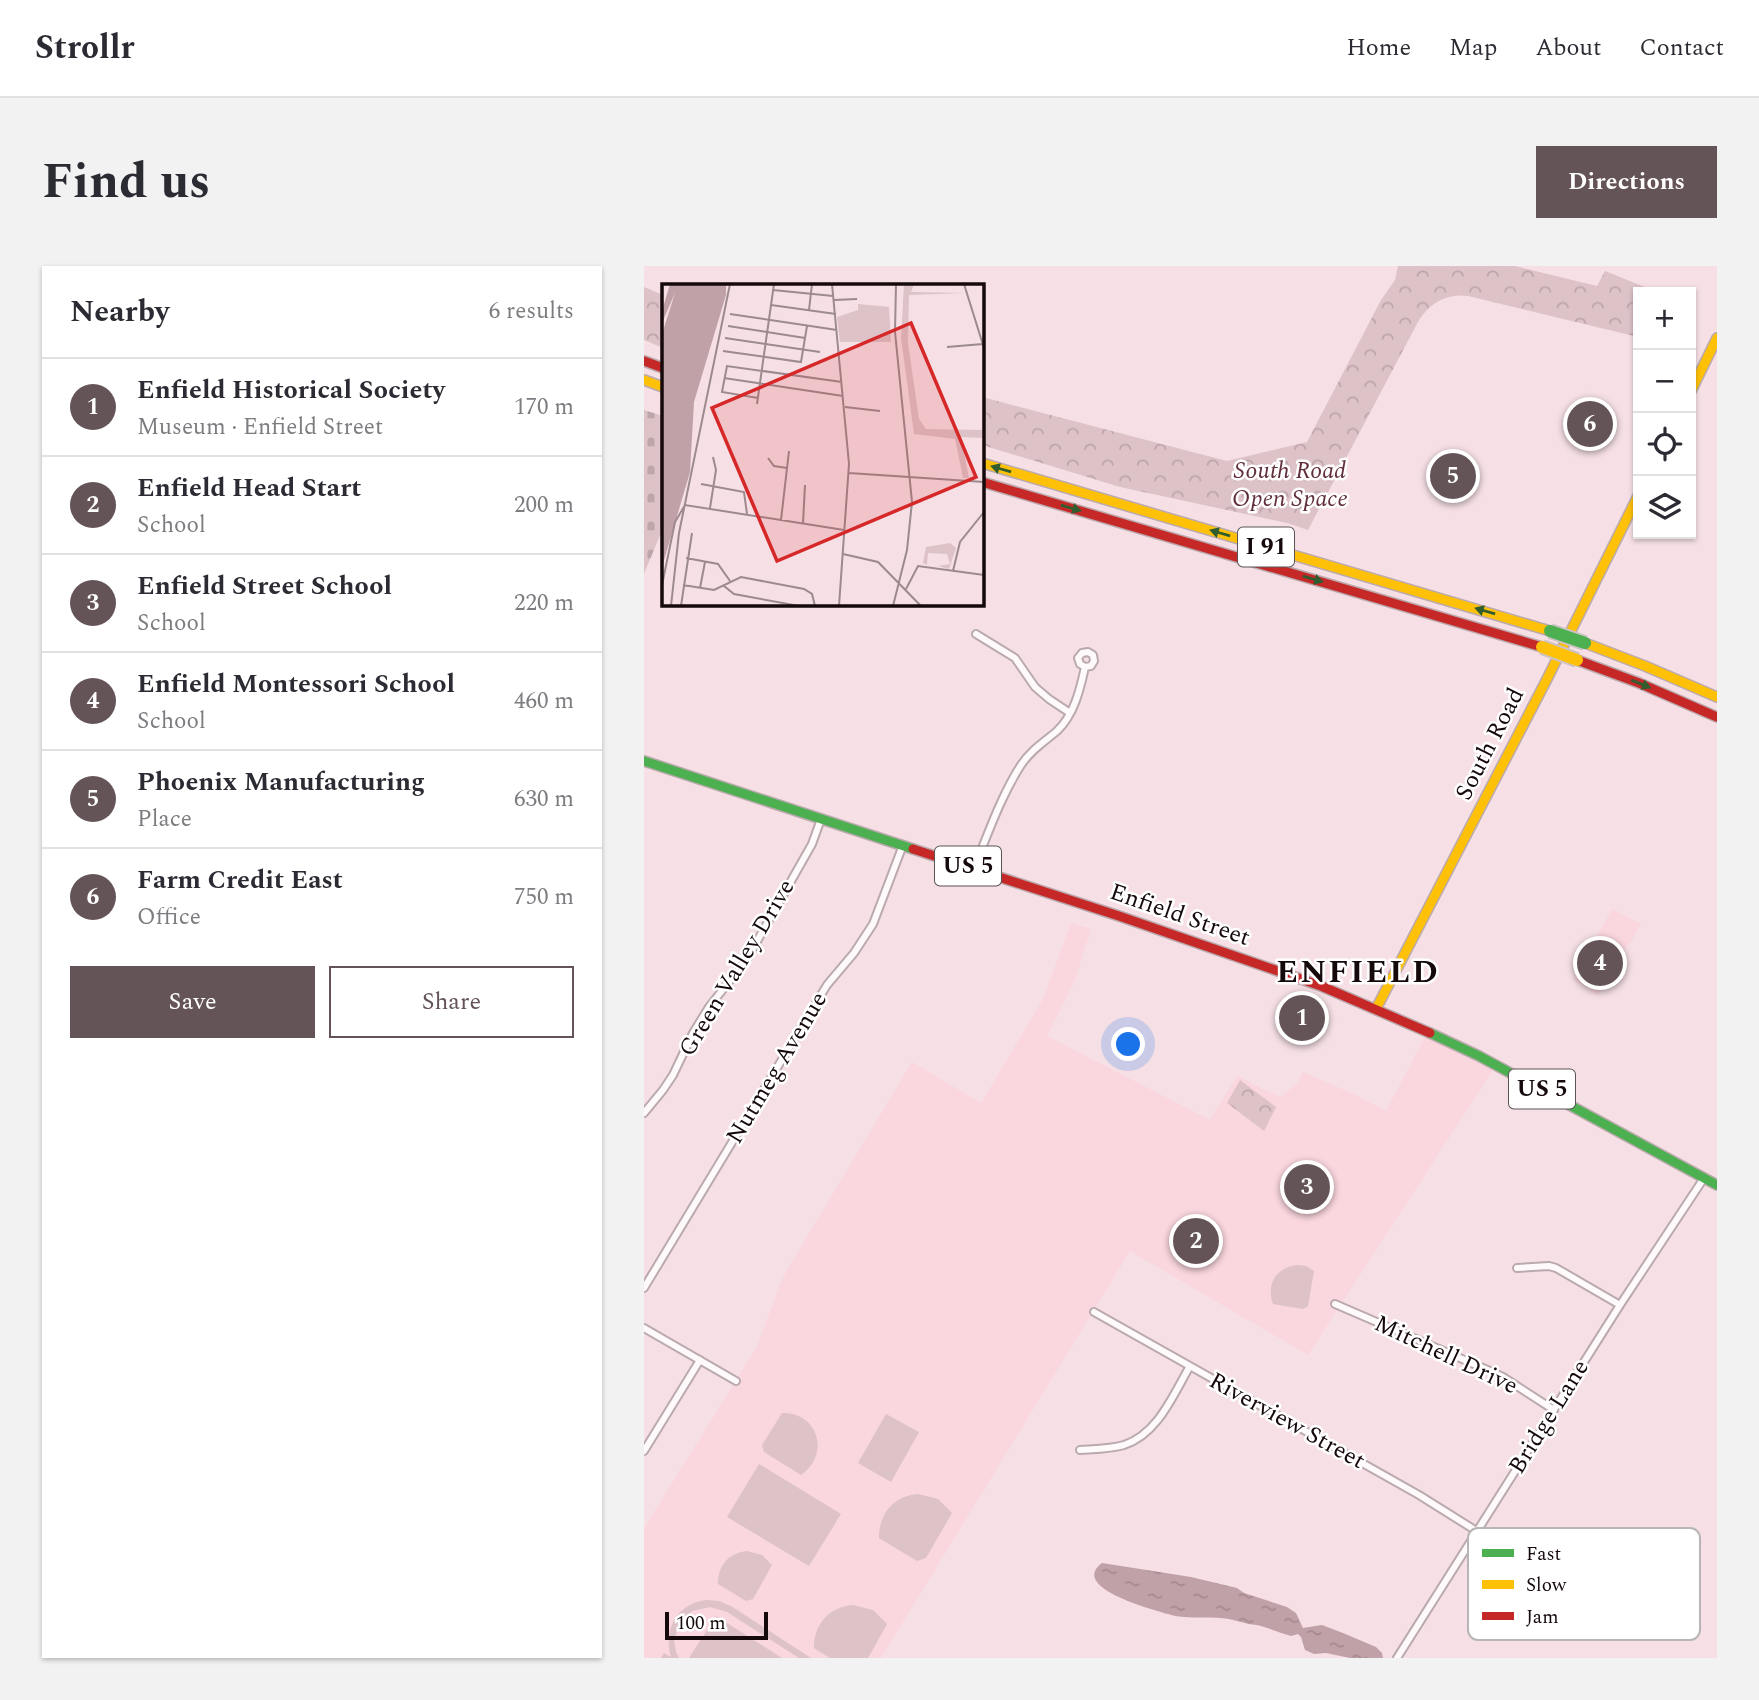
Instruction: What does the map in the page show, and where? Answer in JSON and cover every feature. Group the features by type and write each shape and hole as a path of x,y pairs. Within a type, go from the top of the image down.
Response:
{"main road":[{"path":"1696,381 1717,338"},
{"path":"644,361 662,368"},
{"path":"644,380 662,387"},
{"name":"I 91","path":"984,464 1550,631 1645,666 1717,697"},
{"name":"I 91","path":"984,483 1542,648 1639,683 1717,717"},
{"name":"South Road","path":"1376,1009 1547,679 1633,506"},
{"name":"Enfield Street","path":"644,761 1285,973 1376,1009 1507,1070 1717,1185"}],"street":[{"path":"976,634 1015,658 1035,687 1070,713"},
{"path":"974,869 989,831 1022,764 1036,747 1058,730 1070,713 1085,667"},
{"name":"Green Valley Drive","path":"644,1113 673,1074 709,1007 747,959 812,844 821,818"},
{"name":"Nutmeg Avenue","path":"644,1288 827,985 854,953 873,924 903,845"},
{"name":"Bridge Lane","path":"1480,1528 1620,1305 1704,1178"},
{"path":"1517,1268 1556,1268 1620,1305"},
{"name":"Mitchell Drive","path":"1335,1304 1490,1371 1554,1410"},
{"name":"Riverview Street","path":"1094,1312 1419,1495 1472,1528"},
{"path":"644,1328 736,1381"},
{"path":"644,1451 700,1360"},
{"path":"1080,1450 1126,1444 1141,1437 1153,1427 1190,1366"},
{"name":"Bridge Lane","path":"1397,1658 1468,1548"}],"shaded area":[{"path":"1612,909 1641,924 1598,996 1573,980"},
{"path":"1071,923 1091,929 1075,980 1047,1036 1210,1120 1237,1076 1280,1097 1297,1084 1303,1072 1386,1111 1425,1037 1493,1070 1308,1355 1130,1251 881,1658 644,1658 644,1528 757,1347 787,1270 912,1062 981,1103 1043,999"}],"green space":[{"name":"South Road Open Space","path":"1398,266 1515,266 1597,286 1605,271 1645,287 1633,287 1633,336 1468,296 1453,296 1434,304 1419,320 1308,530 1287,523 1120,487 984,446 984,398 1227,461 1307,442 1381,300 1395,280"},
{"path":"644,287 662,295 662,348 644,340"},
{"path":"644,410 662,416 662,530 644,574"},
{"path":"1240,1080 1276,1107 1264,1131 1227,1103"},
{"path":"1297,1265 1314,1271 1308,1306 1303,1309 1273,1304 1271,1290 1278,1273"},
{"path":"782,1413 804,1419 816,1436 816,1456 801,1475 764,1452 762,1445"},
{"path":"886,1414 919,1432 891,1482 858,1463"},
{"path":"759,1464 841,1514 809,1566 727,1517"},
{"path":"918,1494 938,1499 952,1513 926,1558 917,1561 879,1538 882,1521 890,1507 902,1498"},
{"path":"747,1551 762,1555 772,1565 753,1599 746,1601 718,1584 720,1571 726,1561 735,1554"},
{"path":"706,1600 731,1606 811,1658 799,1658 727,1612 710,1607 692,1611 680,1623 674,1640 679,1658 661,1658 664,1653 671,1657 669,1637 680,1612 696,1602"},
{"path":"853,1605 873,1610 887,1624 868,1658 830,1658 814,1648 817,1631 824,1618 837,1609"},
{"path":"716,1616 782,1658 689,1658"}],"water":[{"path":"1102,1563 1191,1577 1237,1588 1244,1593 1287,1607 1296,1613 1303,1628 1322,1625 1376,1647 1383,1658 1314,1654 1305,1650 1298,1634 1291,1636 1259,1625 1229,1619 1175,1616 1137,1604 1120,1598 1097,1582 1095,1573"}],"traffic: fast":[{"path":"1550,631 1585,643"},
{"path":"644,761 913,849"},
{"path":"1430,1033 1479,1056 1717,1185"}],"traffic: slow":[{"path":"1696,381 1717,338"},
{"path":"644,380 662,387"},
{"path":"984,464 1550,631"},
{"path":"1376,1009 1547,679 1633,506"},
{"path":"1585,643 1717,697"},
{"path":"1542,647 1577,660"}],"traffic: jam":[{"path":"644,361 662,368"},
{"path":"984,483 1542,647"},
{"path":"1577,660 1717,717"},
{"path":"913,849 1321,986 1430,1033"}],"place":[{"name":"Farm Credit East","path":"1590,424"},
{"name":"Phoenix Manufacturing","path":"1453,476"},
{"name":"Enfield Montessori School","path":"1600,963"},
{"name":"Enfield Historical Society","path":"1302,1018"},
{"name":"Enfield Street School","path":"1307,1187"},
{"name":"Enfield Head Start","path":"1196,1241"}],"district":[{"name":"ENFIELD","path":"1358,972"}]}
